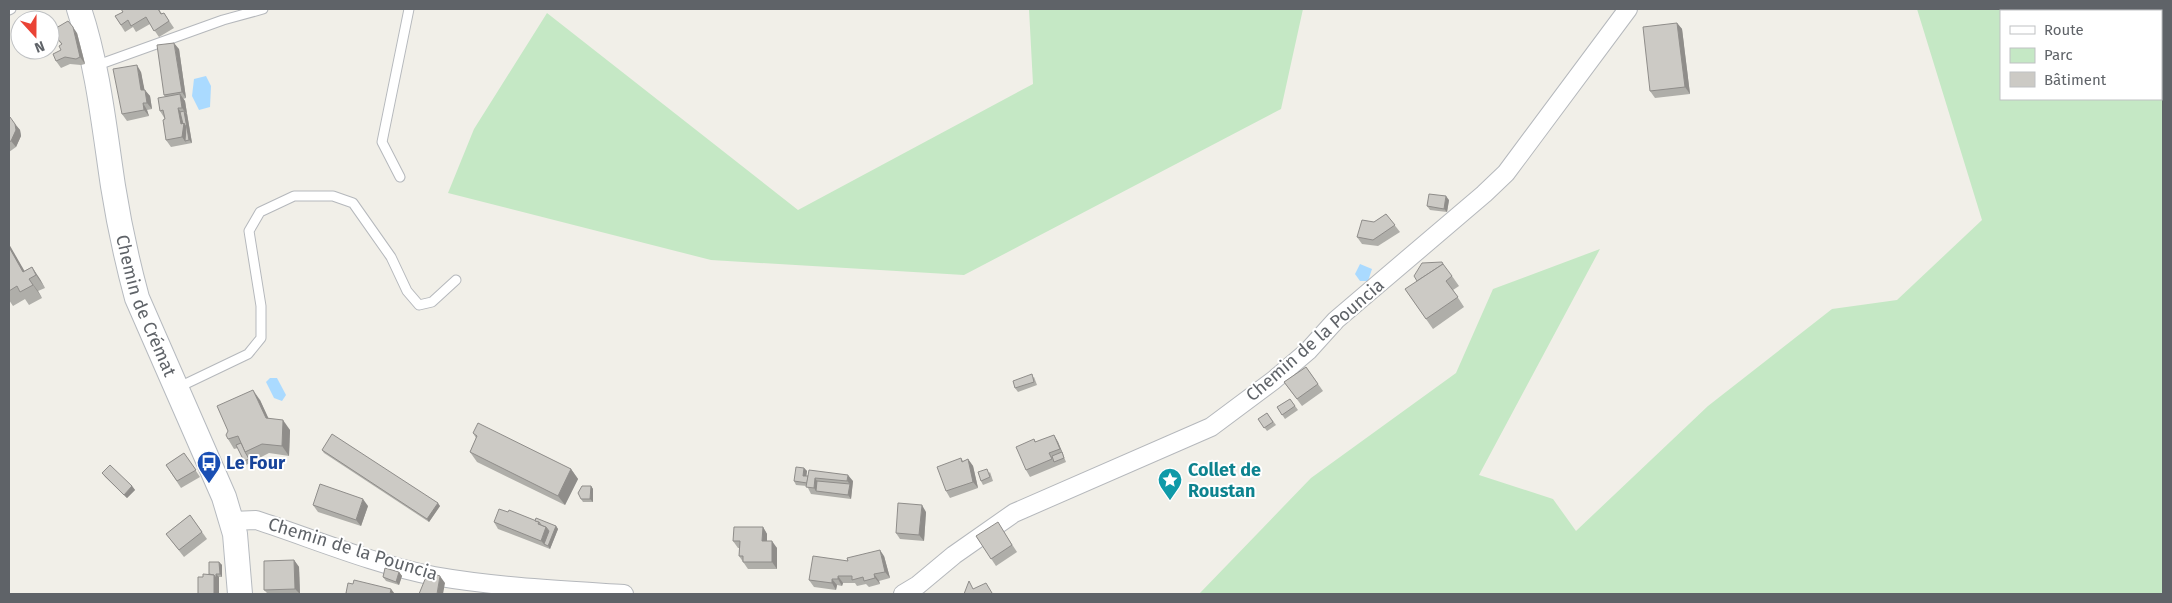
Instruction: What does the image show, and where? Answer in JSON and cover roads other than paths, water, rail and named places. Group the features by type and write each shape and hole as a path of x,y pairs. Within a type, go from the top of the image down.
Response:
{"street":[{"name":"Chemin de Crémat","path":"79,9 94,66 121,234 137,298 215,474 232,521 237,550 240,594"},
{"name":"Chemin de la Pouncia","path":"903,594 918,585 954,555 1014,513 1211,427 1274,380 1308,351 1336,320 1506,173 1628,9"},
{"name":"Chemin de la Pouncia","path":"232,521 256,520 395,566 434,576 560,590 624,594"}],"lane":[{"path":"94,66 223,20 263,9"},
{"path":"400,177 382,142 409,9"},
{"path":"177,388 248,354 261,338 261,306 249,231 260,212 294,196 333,196 354,203 392,258 407,291 419,305 432,302 456,280"}],"water":[{"path":"206,76 211,86 210,107 199,110 192,96 194,79"},
{"path":"1360,264 1372,269 1368,281 1360,281 1355,274"},
{"path":"270,378 277,378 286,395 282,401 274,398 266,382"}],"place":[{"name":"Le Four","path":"209,484"},
{"name":"Collet de Roustan","path":"1170,501"}]}
